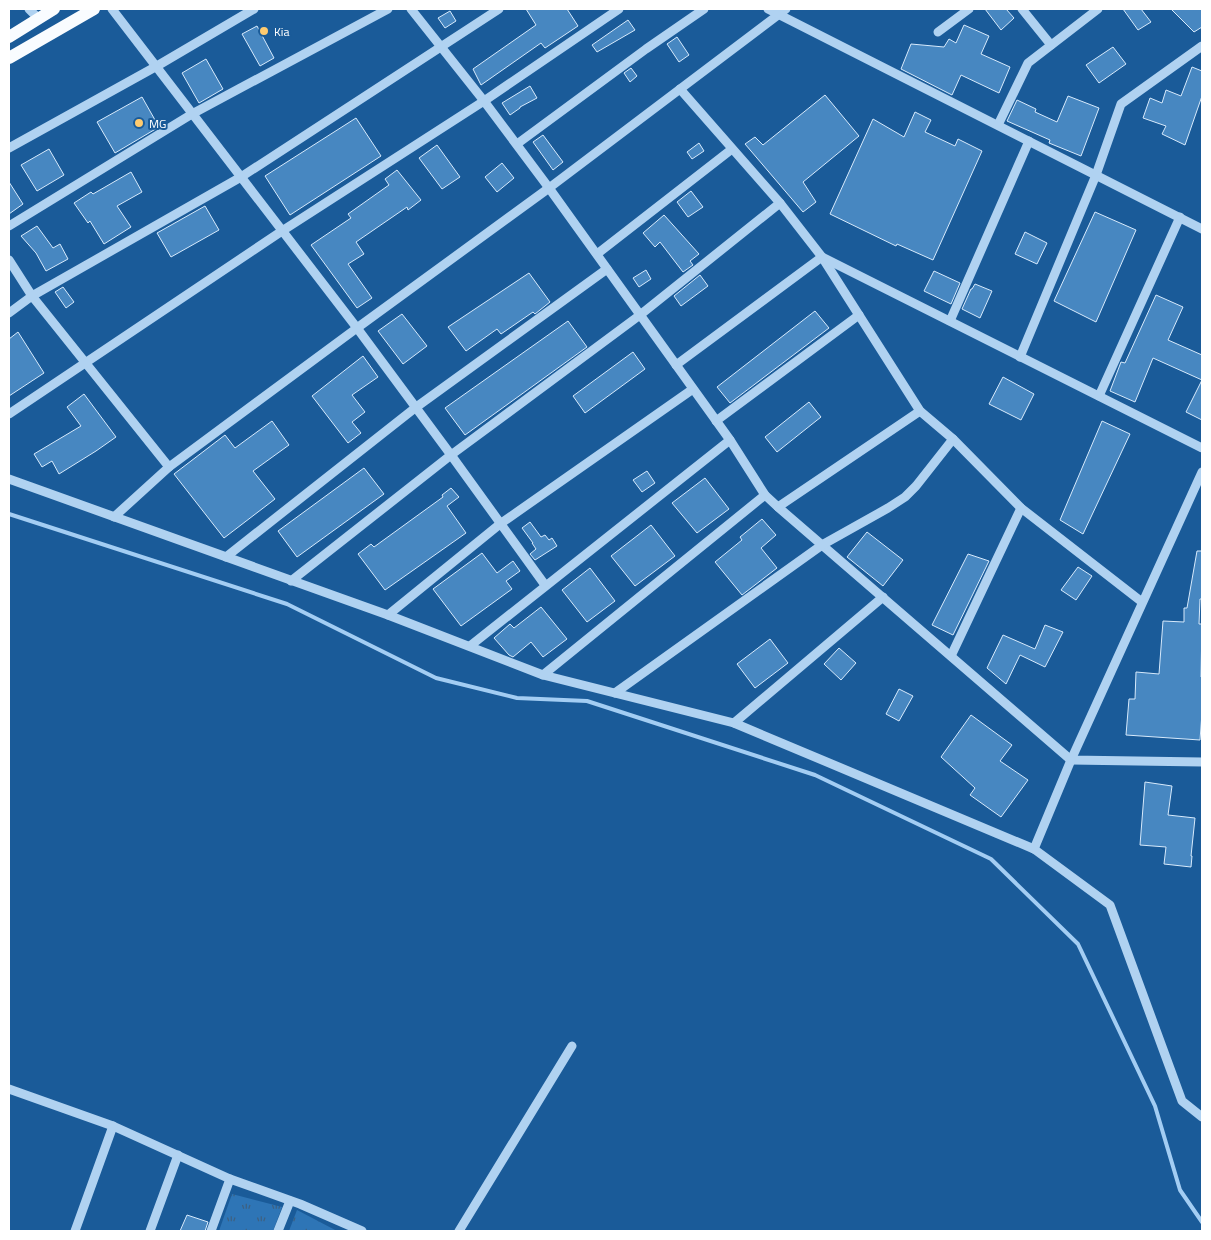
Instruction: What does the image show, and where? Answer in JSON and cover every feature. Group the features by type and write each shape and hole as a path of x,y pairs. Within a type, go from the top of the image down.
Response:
{"main road":[{"path":"9,37 54,9"},
{"path":"9,58 94,9"}],"street":[{"path":"29,9 39,19"},
{"path":"112,9 357,328 545,585"},
{"path":"9,148 157,66 254,9"},
{"path":"9,226 192,114 388,9"},
{"path":"411,9 517,144 730,440 765,495 1071,760 1202,762"},
{"path":"9,313 32,296 241,177 499,9"},
{"path":"9,414 282,231 484,101 619,9"},
{"path":"517,144 646,49 704,9"},
{"path":"768,9 1202,228"},
{"path":"114,517 169,467 549,188 786,9"},
{"path":"938,32 970,9"},
{"path":"1022,9 1051,45"},
{"path":"998,125 1028,63 1098,9"},
{"path":"1020,356 1096,175 1121,104 1202,46"},
{"path":"680,89 780,203 822,257 920,411 952,439 1021,508 1142,602"},
{"path":"950,321 1029,141"},
{"path":"597,254 732,149"},
{"path":"291,581 451,455 640,315 780,203"},
{"path":"1099,396 1180,217"},
{"path":"822,257 1202,448"},
{"path":"676,365 822,257"},
{"path":"9,260 32,296 86,361 169,467"},
{"path":"226,557 416,408 608,269"},
{"path":"716,421 860,316"},
{"path":"388,615 500,524 693,389"},
{"path":"778,507 920,411"},
{"path":"614,693 822,545 905,497 916,486 952,439"},
{"path":"470,646 730,440"},
{"path":"1034,849 1071,760 1202,472"},
{"path":"9,479 388,615 542,675 734,723 1034,849 1110,905 1182,1101 1202,1117"},
{"path":"542,675 765,495"},
{"path":"951,656 1021,508"},
{"path":"734,723 883,597"},
{"path":"459,1231 572,1046"},
{"path":"9,1089 113,1126 230,1179 290,1201 362,1231"},
{"path":"75,1231 113,1126"},
{"path":"150,1231 178,1155"},
{"path":"211,1231 230,1179"},
{"path":"278,1231 290,1201"}],"green space":[{"path":"232,1194 282,1207 273,1231 219,1231"},
{"path":"297,1210 337,1231 289,1231"}],"building":[{"path":"526,9 567,9 578,26 545,48 541,43 481,85 473,69 536,25"},
{"path":"985,9 1006,9 1014,18 1001,30"},
{"path":"1123,9 1141,9 1151,22 1138,30"},
{"path":"1171,9 1202,9 1202,27 1194,32"},
{"path":"450,11 456,21 445,28 438,18"},
{"path":"628,20 635,30 597,52 592,45"},
{"path":"964,25 989,36 981,54 1010,67 999,93 961,75 952,95 901,69 911,44 944,47 949,39 956,43"},
{"path":"257,26 274,58 260,66 242,34"},
{"path":"677,37 689,55 679,62 667,44"},
{"path":"1113,47 1126,64 1099,83 1086,65"},
{"path":"206,59 223,89 199,103 182,73"},
{"path":"1192,67 1202,71 1202,96 1185,145 1162,134 1166,126 1143,118 1150,98 1162,103 1166,90 1181,96"},
{"path":"631,68 637,76 630,82 624,73"},
{"path":"530,86 537,98 510,115 502,103"},
{"path":"825,95 859,136 803,182 816,202 803,212 745,144 755,137 763,145"},
{"path":"1068,96 1099,108 1081,156 1049,143 1050,140 1007,121 1017,100 1036,109 1035,112 1057,122"},
{"path":"142,97 159,127 115,153 97,122"},
{"path":"915,112 931,120 925,132 955,146 958,139 982,151 933,260 897,244 896,246 830,214 873,119 904,137"},
{"path":"356,118 381,156 290,215 265,176"},
{"path":"543,135 563,162 553,170 533,142"},
{"path":"699,143 704,151 692,159 687,152"},
{"path":"437,145 460,177 442,189 419,158"},
{"path":"49,149 64,175 37,191 21,165"},
{"path":"502,163 514,178 497,192 485,177"},
{"path":"397,170 421,200 408,210 407,207 356,242 364,254 348,264 372,298 357,308 311,245 351,218 348,214 389,185 385,179"},
{"path":"131,172 142,192 117,206 131,227 104,244 90,221 88,223 74,203 91,192 93,194"},
{"path":"9,182 23,204 9,214"},
{"path":"691,191 703,207 688,217 677,202"},
{"path":"205,206 219,230 171,257 157,233"},
{"path":"1095,212 1136,230 1096,322 1054,301"},
{"path":"664,215 699,254 690,261 693,265 683,272 660,242 655,247 643,233"},
{"path":"37,226 53,248 60,244 68,259 46,271 36,253 21,236"},
{"path":"1025,232 1047,243 1037,264 1015,254"},
{"path":"646,270 651,279 639,287 633,278"},
{"path":"934,271 960,283 951,304 924,291"},
{"path":"529,273 550,302 535,314 533,312 501,334 497,329 466,351 448,327"},
{"path":"700,275 708,286 681,306 674,296"},
{"path":"975,284 992,291 980,318 962,309"},
{"path":"63,287 74,302 66,308 55,292"},
{"path":"1156,295 1183,307 1168,340 1202,355 1202,380 1153,358 1135,402 1110,391 1121,362 1125,363"},
{"path":"815,311 829,328 730,403 717,387"},
{"path":"402,314 427,346 403,364 378,331"},
{"path":"568,321 587,347 465,435 445,408"},
{"path":"18,332 44,373 9,396 9,339"},
{"path":"633,352 645,369 585,413 573,396"},
{"path":"363,356 378,377 352,395 365,412 352,422 361,433 348,443 312,396"},
{"path":"1003,377 1034,394 1021,420 989,404"},
{"path":"1202,380 1202,420 1186,412"},
{"path":"84,394 116,437 59,474 52,461 42,467 34,454 81,426 67,407"},
{"path":"809,402 821,417 777,452 765,437"},
{"path":"272,421 289,445 253,471 275,499 224,538 174,474 225,435 235,448"},
{"path":"1102,421 1130,434 1083,534 1060,520"},
{"path":"364,468 384,494 297,557 278,531"},
{"path":"647,471 655,483 642,492 633,480"},
{"path":"705,478 729,509 697,533 672,503"},
{"path":"451,488 459,497 447,506 466,533 385,590 358,554 371,544 374,547 443,497 442,495"},
{"path":"762,519 776,535 761,548 777,568 742,595 715,562 742,540 740,537"},
{"path":"530,522 541,537 545,535 549,540 552,538 557,546 535,560 530,554 536,549 522,528"},
{"path":"651,525 675,556 635,586 611,556"},
{"path":"867,532 903,560 883,586 847,557"},
{"path":"1197,551 1202,551 1202,599 1200,599 1199,624 1202,624 1202,713 1200,740 1126,735 1129,699 1135,699 1136,672 1159,674 1163,621 1184,622 1184,608 1187,608"},
{"path":"482,553 497,573 513,561 520,571 506,581 512,589 461,626 433,589"},
{"path":"968,554 989,561 953,635 932,625"},
{"path":"1078,567 1092,576 1076,600 1061,590"},
{"path":"590,568 615,601 587,622 562,590"},
{"path":"541,607 567,639 543,657 531,642 513,657 509,655 494,638 510,624 514,628"},
{"path":"1045,625 1063,632 1045,667 1020,655 1006,684 987,668 1003,635 1035,649"},
{"path":"770,639 788,663 755,688 737,664"},
{"path":"839,648 856,663 841,680 824,664"},
{"path":"899,689 913,696 899,721 886,714"},
{"path":"971,715 1012,745 1000,761 1028,780 1001,817 970,795 975,788 941,757"},
{"path":"1145,782 1172,786 1168,815 1195,818 1191,867 1164,864 1166,847 1140,845"},
{"path":"187,1215 208,1222 205,1231 180,1231"}],"waterway":[{"path":"9,514 287,604 436,678 517,698 587,701 815,775 991,859 1078,944 1155,1106 1180,1190 1202,1222"}],"place":[{"name":"Kia","path":"264,31"},
{"name":"MG","path":"139,123"}]}
